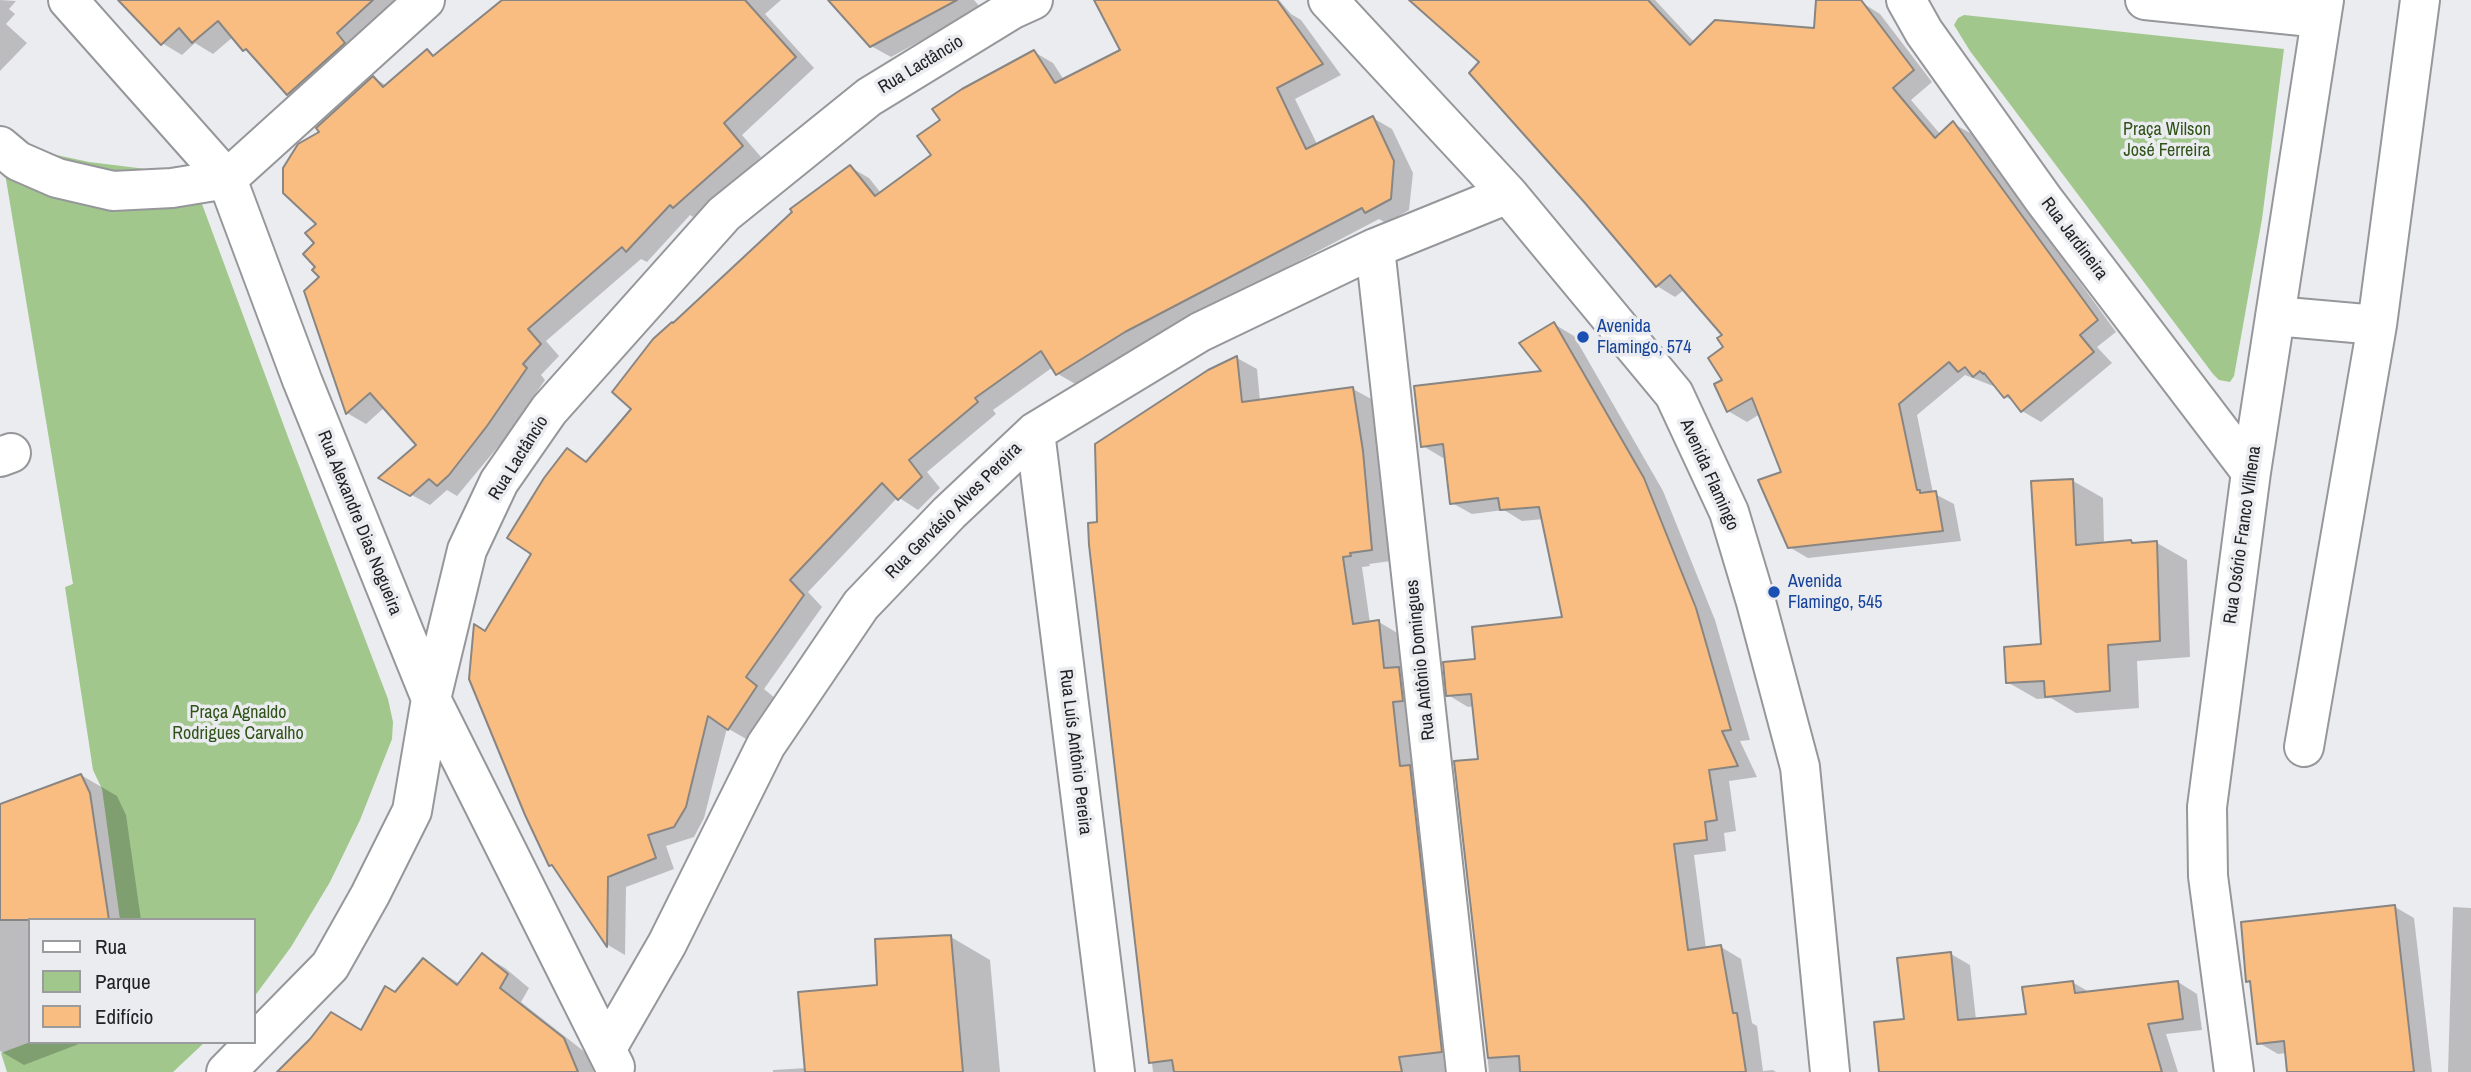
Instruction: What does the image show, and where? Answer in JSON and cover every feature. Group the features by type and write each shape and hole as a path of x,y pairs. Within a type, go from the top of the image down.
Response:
{"street":[{"name":"Rua Alexandre Dias Nogueira","path":"68,0 227,179 302,380 430,699 612,1060"},
{"path":"0,146 18,161 57,178 113,191 173,188 227,179 425,0"},
{"name":"Rua Lactâncio","path":"256,1041 330,966 370,895 412,811 430,699 467,550 499,482 549,410 724,214 869,96 1011,10 1033,0"},
{"name":"Avenida Flamingo","path":"1328,0 1508,194 1674,394 1729,512 1800,767 1830,1072"},
{"name":"Rua Jardineira","path":"1906,0 1924,32 2044,200 2251,472"},
{"path":"2145,0 2323,9"},
{"path":"2304,747 2377,325 2420,0"},
{"name":"Rua Osório Franco Vilhena","path":"2234,1072 2208,876 2207,807 2251,472 2323,9"},
{"name":"Rua Gervásio Alves Pereira","path":"612,1060 766,745 861,605 948,513 1035,432 1200,332 1375,248 1508,194"},
{"name":"Rua Antônio Domingues","path":"1375,248 1466,1072"},
{"path":"2275,316 2377,325"},
{"name":"Rua Luís Antônio Pereira","path":"1035,432 1115,1072"},
{"name":"Rua Lactâncio","path":"226,1072 253,1044"}],"green space":[{"name":"Praça Wilson José Ferreira","path":"1964,15 2284,49 2262,219 2234,376 2230,382 2219,380 2213,374 1970,51 1954,25 1958,18"},
{"name":"Praça Agnaldo Rodrigues Carvalho","path":"0,143 89,162 187,174 195,185 388,699 393,722 392,739 360,820 330,882 291,947 256,994 256,918 120,918 102,789 93,770 65,587 73,584"},
{"path":"28,1043 203,1044 173,1072 7,1072 1,1053"}],"building":[{"path":"118,0 373,0 337,33 345,43 287,95 246,49 243,51 218,21 192,43 179,28 161,45"},
{"path":"502,0 745,0 796,57 724,123 743,146 673,208 670,205 626,252 622,247 528,329 541,344 523,364 527,368 487,426 449,475 437,486 429,479 410,496 378,478 416,445 370,393 346,414 304,291 319,277 312,270 315,267 303,254 314,243 305,233 316,224 283,193 283,168 298,144 319,132 316,128 373,76 383,87 427,49 433,56"},
{"path":"828,0 957,0 870,47"},
{"path":"1094,0 1277,0 1323,64 1277,88 1306,149 1373,116 1394,161 1391,199 1365,213 1362,208 1125,332 1056,375 1041,351 975,398 978,402 909,460 922,477 898,500 882,483 790,580 804,595 746,677 757,686 728,730 708,716 686,807 674,827 648,835 656,858 608,877 607,947 552,865 549,866 469,679 474,624 485,631 531,554 507,538 544,478 567,448 586,462 631,409 612,392 653,339 792,212 790,209 850,165 875,196 931,155 917,136 940,120 932,109 962,89 1034,50 1055,83 1120,50"},
{"path":"1409,0 1648,0 1690,45 1715,20 1814,28 1816,0 1861,0 1914,70 1893,88 1935,138 1953,121 2098,320 2080,335 2094,352 2021,412 2008,395 2004,398 1984,373 1980,371 1973,377 1965,367 1958,372 1949,362 1899,404 1917,490 1920,490 1920,493 1936,491 1943,531 1788,548 1758,480 1781,472 1752,398 1727,412 1714,384 1722,380 1708,358 1723,347 1717,338 1722,335 1670,275 1656,287 1469,73 1479,62"},
{"path":"1554,322 1644,478 1696,608 1731,730 1722,731 1738,766 1709,770 1717,820 1705,822 1707,840 1674,844 1688,950 1721,945 1733,1013 1737,1013 1746,1072 1520,1072 1519,1056 1488,1058 1454,761 1478,759 1471,694 1446,696 1443,662 1475,659 1472,627 1562,617 1539,507 1500,510 1498,498 1450,504 1443,444 1421,447 1414,386 1541,371 1519,343"},
{"path":"1237,356 1242,402 1353,387 1363,451 1372,550 1350,553 1351,556 1343,557 1353,624 1379,620 1384,668 1399,667 1403,701 1393,702 1400,766 1410,765 1442,1052 1399,1057 1402,1072 1174,1072 1172,1060 1149,1063 1089,545 1088,523 1097,522 1095,444 1208,370"},
{"path":"2073,479 2076,545 2131,540 2132,543 2157,541 2160,641 2108,645 2110,691 2045,697 2044,681 2006,683 2004,647 2041,644 2031,481"},
{"path":"81,774 90,793 109,918 0,920 0,804"},
{"path":"2395,905 2414,1072 2287,1072 2284,1041 2257,1044 2250,981 2246,982 2241,922"},
{"path":"951,935 963,1072 805,1072 798,992 877,985 875,939"},
{"path":"1951,952 1958,1020 2026,1014 2022,987 2073,981 2075,993 2178,981 2183,1019 2148,1024 2162,1072 1879,1072 1874,1022 1904,1019 1897,958"},
{"path":"482,953 508,974 500,988 564,1038 578,1072 277,1072 310,1039 331,1012 361,1030 385,986 395,992 423,958 457,985"}],"place":[{"name":"Avenida Flamingo, 574","path":"1583,337"},
{"name":"Avenida Flamingo, 545","path":"1774,592"}]}
